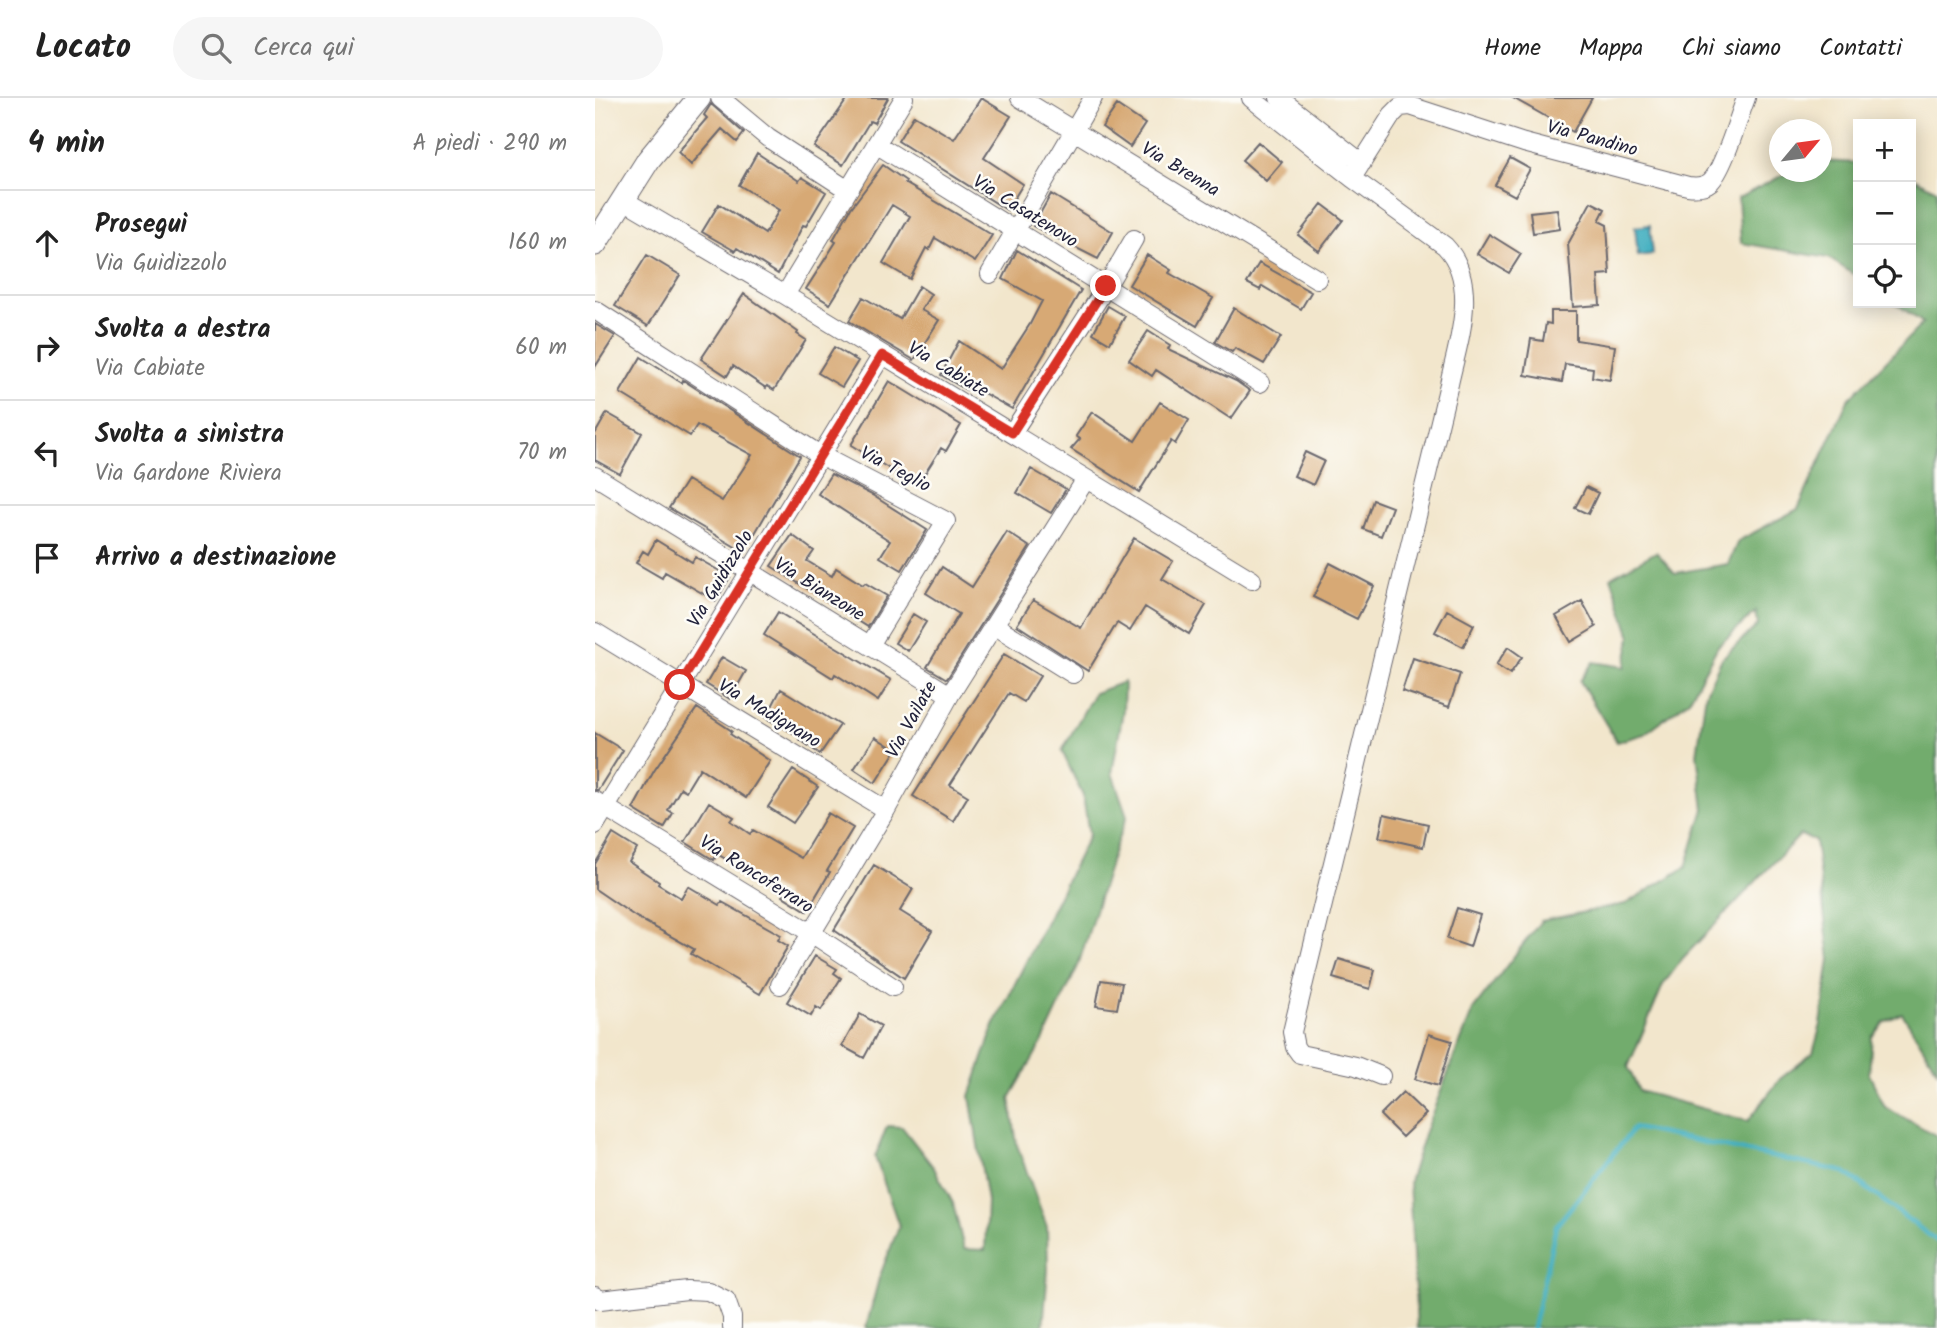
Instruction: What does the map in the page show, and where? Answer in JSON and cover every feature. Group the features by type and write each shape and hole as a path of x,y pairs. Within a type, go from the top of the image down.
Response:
{"street":[{"path":"595,244 649,159 699,98"},
{"path":"720,98 768,138 848,190"},
{"path":"785,295 904,98"},
{"name":"Via Brenna","path":"1020,98 1317,279"},
{"path":"990,274 1093,98"},
{"path":"1251,98 1352,178 1445,246 1456,262 1464,291 1462,320 1449,384 1292,1032 1295,1047 1300,1054 1356,1066 1381,1076"},
{"path":"1279,98 1362,163"},
{"name":"Via Pandino","path":"1352,178 1395,112 1400,107 1409,106 1524,142 1698,187 1706,185 1714,177 1746,98"},
{"name":"Via Casatenovo","path":"876,144 1259,383"},
{"name":"Via Cabiate","path":"622,199 785,295 1252,580"},
{"path":"1012,433 1134,239"},
{"name":"Via Teglio","path":"595,310 820,455 946,521 870,645"},
{"name":"Via Guidizzolo","path":"595,825 600,804 680,685 882,355"},
{"name":"Via Bianzone","path":"595,476 950,695"},
{"name":"Via Vailate","path":"780,985 886,810 950,695 1086,479"},
{"path":"994,625 1073,674"},
{"name":"Via Madignano","path":"595,632 886,810"},
{"name":"Via Roncoferraro","path":"600,804 893,986"},
{"path":"595,1296 600,1300 645,1293 708,1291 726,1300 732,1317 732,1328"}],"green space":[{"path":"1832,162 1853,163 1853,274 1828,258 1741,243 1738,198 1769,182 1832,182"},
{"path":"1916,180 1937,190 1937,1070 1902,1013 1884,1022 1872,1037 1869,1074 1885,1107 1937,1136 1937,1328 1417,1328 1409,1182 1424,1134 1473,1010 1541,921 1625,904 1686,867 1704,809 1697,754 1706,692 1722,658 1758,625 1756,612 1718,646 1689,700 1644,734 1617,742 1580,681 1593,662 1625,667 1631,637 1611,577 1656,552 1675,573 1728,564 1738,541 1798,509 1848,400 1923,323 1902,308 1916,308","holes":["1800,835 1815,840 1830,959 1821,1024 1813,1053 1780,1079 1748,1121 1639,1091 1628,1067 1663,985 1683,958"]},
{"path":"1124,682 1123,711 1112,773 1127,816 1078,966 1044,1039 1010,1098 1017,1145 1047,1227 1048,1270 1043,1328 866,1328 879,1278 899,1226 875,1157 887,1126 902,1127 934,1168 953,1203 964,1249 985,1250 987,1201 970,1096 994,1026 1089,835 1083,796 1062,751 1094,693"}],"water":[{"path":"1650,225 1653,254 1638,256 1635,227"}],"building":[{"path":"848,98 888,98 874,123 870,121 843,165 814,147"},
{"path":"981,98 1011,116 984,158 1023,184 1007,210 898,141 914,115 954,139"},
{"path":"1513,98 1592,98 1573,132"},
{"path":"711,104 744,133 737,142 722,129 691,165 678,152 707,118 704,115"},
{"path":"1117,105 1145,124 1130,147 1102,127"},
{"path":"1258,142 1282,162 1266,181 1242,160"},
{"path":"757,153 799,181 802,177 826,192 806,226 803,225 778,274 737,248 735,251 702,232 719,204 765,234 779,210 739,185"},
{"path":"1510,158 1530,169 1515,196 1495,185"},
{"path":"883,165 906,181 905,183 992,235 975,262 935,238 929,250 926,248 910,279 883,263 910,216 892,205 830,304 806,289 836,242 833,240 851,208"},
{"path":"1051,194 1113,232 1098,259 1033,226"},
{"path":"1591,202 1605,209 1599,221 1607,225 1610,274 1598,275 1600,305 1573,307 1568,244"},
{"path":"1322,204 1343,220 1319,251 1298,235"},
{"path":"1557,209 1560,229 1533,233 1530,212"},
{"path":"1489,234 1521,254 1509,273 1477,254"},
{"path":"1017,250 1081,290 1012,409 969,385 966,390 941,375 959,341 1001,369 1030,324 1042,301 1003,279"},
{"path":"647,255 680,275 648,326 615,306"},
{"path":"1147,255 1171,270 1169,273 1213,298 1197,326 1129,285"},
{"path":"1259,263 1311,292 1301,309 1262,286 1260,290 1247,283"},
{"path":"919,286 931,294 921,310 939,320 914,360 849,321 863,297 900,319"},
{"path":"744,294 806,340 774,390 767,386 766,388 733,366 727,376 701,359"},
{"path":"1108,306 1125,316 1110,343 1093,333"},
{"path":"1234,308 1281,337 1264,364 1235,348 1232,352 1215,342"},
{"path":"1551,311 1576,311 1576,340 1615,346 1610,380 1592,377 1593,368 1565,364 1562,382 1525,375 1531,339 1543,341 1546,323 1551,324"},
{"path":"595,324 615,336 595,367"},
{"path":"1148,331 1170,345 1168,349 1236,381 1250,391 1231,419 1156,370 1152,376 1129,360"},
{"path":"834,347 858,361 842,387 818,373"},
{"path":"641,357 682,383 683,380 800,456 744,552 669,508 687,480 722,501 752,455 697,425 690,436 620,393"},
{"path":"889,381 961,425 946,451 941,448 917,486 851,445"},
{"path":"1160,402 1189,420 1175,444 1171,441 1139,492 1071,449 1080,439 1076,436 1092,412 1135,441"},
{"path":"607,413 642,433 620,474 595,460 595,434"},
{"path":"1305,452 1324,461 1313,485 1294,476"},
{"path":"1031,469 1066,489 1051,513 1017,493"},
{"path":"831,474 872,495 927,530 902,570 880,557 890,541 818,494"},
{"path":"1586,487 1598,493 1588,514 1575,508"},
{"path":"1373,500 1392,507 1381,536 1363,529"},
{"path":"1007,532 1030,547 947,679 927,667 959,614 926,593 942,567 972,587"},
{"path":"792,535 814,551 807,561 832,576 836,568 887,596 868,627 771,566"},
{"path":"1134,538 1173,561 1162,579 1206,605 1189,634 1145,607 1130,631 1117,623 1088,671 1017,625 1033,600 1081,628"},
{"path":"656,540 692,562 695,557 730,577 716,601 665,572 662,578 636,563 643,551 648,554"},
{"path":"1330,563 1374,586 1357,619 1313,597"},
{"path":"1582,601 1596,627 1571,642 1556,616"},
{"path":"1447,610 1474,625 1463,647 1435,632"},
{"path":"778,612 891,680 878,701 835,674 833,678 764,635"},
{"path":"913,614 926,622 908,651 895,643"},
{"path":"1508,647 1522,657 1510,674 1496,665"},
{"path":"1004,654 1040,676 1024,702 1009,693 950,785 968,796 953,821 913,796"},
{"path":"722,657 746,671 730,699 706,684"},
{"path":"1413,658 1460,674 1449,707 1402,691"},
{"path":"781,689 840,725 820,754 799,739 800,737 766,718"},
{"path":"697,708 770,761 746,798 700,768 686,791 681,788 668,810 673,813 664,828 633,809 654,771"},
{"path":"595,733 623,750 598,790 595,790"},
{"path":"875,737 896,750 875,783 854,769"},
{"path":"793,770 818,787 793,823 768,807"},
{"path":"709,802 734,817 731,821 750,834 753,830 801,858 828,813 853,828 807,911 783,896 785,894 717,854 714,860 685,842"},
{"path":"1384,814 1428,824 1423,847 1379,837"},
{"path":"613,834 637,849 629,862 681,898 688,886 781,935 778,940 788,946 760,994 691,954 694,949 636,917 595,889 595,864"},
{"path":"874,865 913,889 900,911 932,931 904,978 834,930"},
{"path":"1457,908 1480,915 1470,947 1447,939"},
{"path":"815,956 837,969 834,973 841,978 821,1010 816,1007 811,1016 787,1002"},
{"path":"1339,959 1375,970 1370,989 1333,978"},
{"path":"1101,980 1122,983 1117,1009 1096,1006"},
{"path":"860,1014 881,1026 864,1058 842,1046"},
{"path":"1429,1034 1452,1041 1438,1086 1415,1079"},
{"path":"1403,1092 1426,1114 1402,1137 1380,1115"}],"waterway":[{"path":"1533,1328 1556,1226 1634,1128 1845,1172 1937,1241"}],"route":[{"path":"680,685 882,355 1012,433 1106,286"}]}
